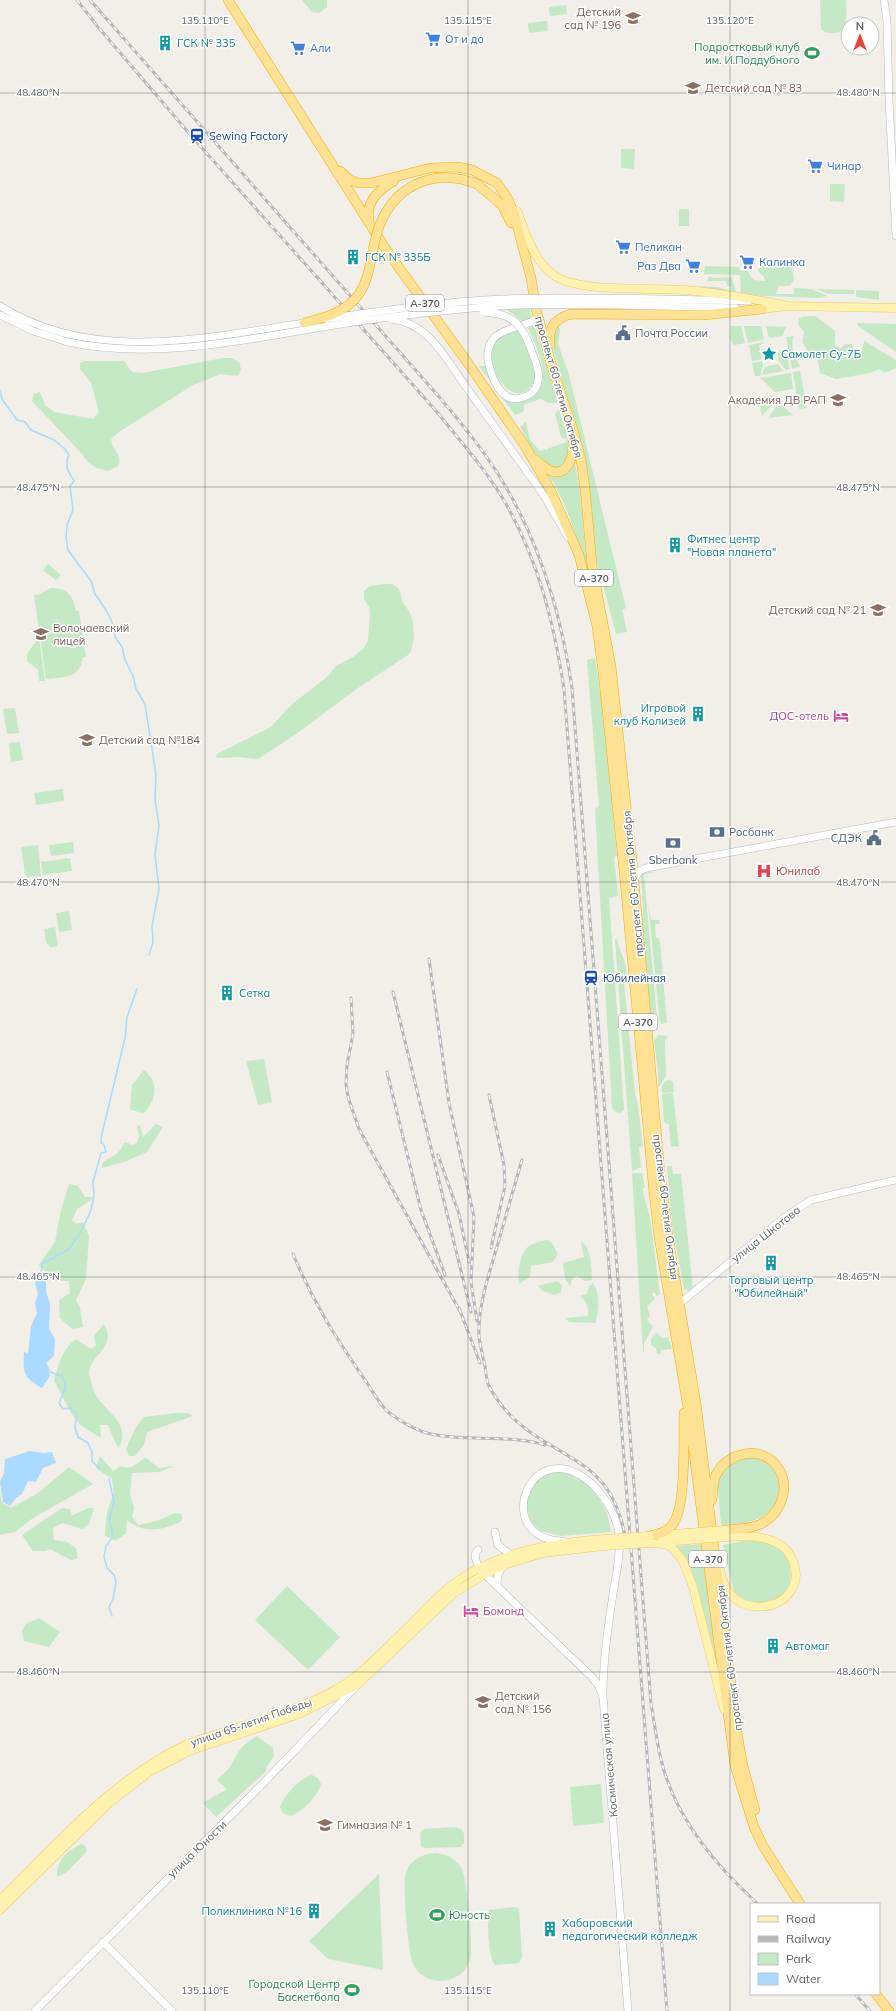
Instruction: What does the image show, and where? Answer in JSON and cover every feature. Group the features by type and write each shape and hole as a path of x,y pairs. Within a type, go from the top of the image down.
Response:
{"highway":[{"name":"проспект 60-летия Октября","path":"228,0 387,251 470,366 525,446 550,489 579,555 597,626 603,672 624,871 651,1173 659,1237 696,1403 743,1766 759,1825 792,1891"},
{"name":"проспект 60-летия Октября","path":"327,157 350,180 358,183 371,183 400,177 430,168 458,167 472,170 497,183 508,199 514,214 531,278 536,309 551,363 573,430 581,460 592,565 611,666 631,858 660,1172 684,1384 735,1766 754,1827 763,1846 799,1903"},
{"name":"А-370","path":"372,227 368,212 371,200 389,184 400,177"},
{"path":"304,323 334,314 352,302 358,295 366,278 380,223 394,200 404,191 429,179 442,178 466,180 477,184 494,197 509,217 532,289"},
{"path":"551,363 550,330 556,320 566,316 587,314 704,315 763,305"},
{"path":"525,446 540,464 547,468 560,471 567,468 572,460 573,430"},
{"path":"649,1539 670,1528 674,1523 679,1507 682,1472 684,1384"},
{"path":"712,1527 713,1497 716,1475 730,1459 738,1455 747,1454 764,1456 772,1461 782,1475 784,1495 777,1512 761,1524 725,1533"},
{"path":"877,1995 889,2011"}],"main road":[{"path":"497,183 508,194 540,261 554,275 563,280 591,286 685,290 763,305 896,308"},
{"path":"482,1571 543,1553 604,1543 725,1533 753,1536 775,1541 784,1547 794,1562 795,1581 792,1590 785,1598 777,1603 753,1607 743,1604 731,1594 723,1582 717,1561"},
{"path":"649,1539 672,1548 683,1561 693,1588 731,1734"},
{"name":"улица 65-летия Победы","path":"0,1910 109,1803 149,1772 189,1751 299,1714 357,1685 454,1593 482,1571 511,1555 556,1544 582,1541 604,1543"},
{"name":"улица 65-летия Победы","path":"0,1900 105,1798 147,1766 187,1744 297,1708 336,1690 362,1672 448,1589 465,1576 482,1571"}],"street":[{"path":"884,0 888,29 889,99 896,236"},
{"path":"0,306 69,339 110,342 154,342 215,336 409,307 494,300 600,298 660,303"},
{"path":"0,314 33,330 109,349 181,347 364,320 438,311 547,305 660,303 763,305"},
{"path":"438,311 499,313 514,320 524,331 538,368 538,384 534,390 522,398 515,399 502,394 494,380 488,361 488,347 491,340 496,335 533,322 537,316 536,309"},
{"path":"364,320 400,320 417,326 436,344 543,494 579,555"},
{"path":"633,880 638,871 646,868 896,822"},
{"path":"631,858 635,863 646,868"},
{"name":"улица Шкотова","path":"675,1305 786,1216 812,1200 896,1180"},
{"path":"582,1541 551,1540 540,1537 533,1531 527,1521 524,1501 530,1483 540,1475 556,1468 564,1469 584,1477 595,1487 606,1501 616,1520 619,1534 618,1551 603,1670 603,1698"},
{"path":"495,1532 498,1545 511,1555"},
{"path":"478,1550 475,1557 482,1571"},
{"path":"497,1585 497,1578 500,1569 507,1564"},
{"name":"Космическая улица","path":"482,1571 592,1677 599,1686 603,1698 628,2011"},
{"path":"592,1677 601,1675 603,1670"},
{"name":"улица Юности","path":"35,2011 203,1842 255,1793 357,1685"},
{"path":"103,1942 172,2011"}],"green space":[{"path":"302,0 327,0 327,7 319,13 312,12"},
{"path":"820,0 846,0 847,15 840,16 840,32 829,33 821,29"},
{"path":"566,5 567,14 550,16 549,7"},
{"path":"547,21 548,31 529,33 528,23"},
{"path":"621,149 635,149 634,169 621,168"},
{"path":"830,184 845,184 844,202 830,201"},
{"path":"679,209 689,209 689,226 679,226"},
{"path":"705,266 739,267 740,271 749,271 749,274 754,280 765,281 764,277 758,271 760,266 792,266 794,280 789,286 779,286 776,294 794,294 794,288 811,289 828,296 817,298 741,295 740,275 704,274"},
{"path":"709,276 714,278 732,277 736,292 732,293 695,286 718,287 730,291 731,287 727,286 726,281 707,281"},
{"path":"816,289 854,290 854,294 829,294"},
{"path":"856,290 879,291 879,300 856,297"},
{"path":"503,308 530,308 531,318 524,323"},
{"path":"805,316 815,316 835,331 835,346 840,348 846,344 852,344 854,351 860,352 863,348 864,341 896,360 896,368 885,373 879,369 870,373 836,379 820,373 818,361 808,351 802,342 804,332 798,325 799,318"},
{"path":"858,323 896,324 896,352 858,326"},
{"path":"534,325 558,403 549,403 541,399 525,404 523,412 515,415 498,392 525,399 539,389 542,382 543,372 535,343 528,328"},
{"path":"557,325 560,329 558,344 569,375 626,608 622,610 627,632 616,634 592,543 586,461 554,353 553,337"},
{"path":"731,326 741,326 745,343 734,345 730,338"},
{"path":"744,326 761,326 764,339 748,343"},
{"path":"766,326 786,327 782,336 769,338"},
{"path":"520,329 524,337 536,378 528,390 519,393 510,391 502,384 492,362 491,350 495,341 499,337"},
{"path":"794,336 792,343 795,356 800,367 792,369 786,337"},
{"path":"764,342 759,345 762,359 752,361 749,345"},
{"path":"785,349 790,369 786,370 779,362 777,351"},
{"path":"223,358 231,358 239,362 241,369 238,376 221,374 193,385 119,432 111,439 119,459 118,466 108,471 100,469 87,461 32,401 34,394 40,392 45,405 54,412 93,419 99,412 91,383 80,369 80,363 85,361 124,361 132,372 142,373"},
{"path":"762,361 763,366 760,376 755,376 752,363"},
{"path":"778,364 783,371 762,375 765,367"},
{"path":"479,366 487,366 498,392"},
{"path":"800,371 807,408 799,409 793,372"},
{"path":"791,373 793,389 775,392 760,378"},
{"path":"772,395 777,400 762,416 759,398"},
{"path":"778,404 783,406 793,415 768,418"},
{"path":"559,410 567,437 568,450 566,464 554,468 543,463 538,457 520,427 526,422 530,440 540,451 545,449 547,451 547,449 566,442 566,439 561,437 555,414"},
{"path":"575,463 580,489 587,568 560,495 547,473 567,472"},
{"path":"48,564 61,575 56,580 43,570"},
{"path":"392,584 399,589 403,603 409,611 413,622 414,637 411,651 408,655 358,688 296,734 258,759 239,757 217,758 217,754 271,727 291,705 327,677 336,666 353,657 364,648 368,640 370,612 364,599 364,591 370,586"},
{"path":"50,588 65,591 71,597 76,611 79,611 86,657 83,657 78,669 70,676 46,679 34,595 41,594"},
{"path":"39,637 45,681 39,681 38,670 27,661 27,654"},
{"path":"595,658 604,717 602,717 604,721 617,856 614,857 618,896 609,898 624,1110 620,1113 616,1112 612,1108 595,809 599,806 587,660"},
{"path":"15,708 19,733 7,734 3,709"},
{"path":"20,742 23,760 11,762 9,743"},
{"path":"63,789 64,801 36,805 34,793"},
{"path":"73,842 74,853 51,856 49,845"},
{"path":"38,845 41,876 27,877 25,874 21,847"},
{"path":"70,858 72,871 43,875 41,862"},
{"path":"652,870 652,873 644,874 658,1030 654,1030 652,1027 642,920 643,910 641,875 642,872"},
{"path":"648,902 651,920 659,920 660,924 655,924 656,938 659,938 660,942 667,1023 660,1024"},
{"path":"69,911 72,930 59,932 56,913"},
{"path":"55,927 58,946 50,947 46,942 44,929"},
{"path":"615,939 617,939 627,971 624,982 635,1093 643,1146 639,1147 641,1167 632,1171"},
{"path":"659,1035 668,1036 665,1041 666,1076 658,1088 658,1072 654,1041"},
{"path":"264,1059 272,1102 258,1105 246,1061"},
{"path":"144,1070 152,1080 154,1092 151,1103 144,1113 130,1110 132,1085"},
{"path":"669,1080 673,1082 674,1092 662,1093 663,1085"},
{"path":"673,1093 679,1146 671,1147 669,1125 664,1122 662,1094"},
{"path":"156,1124 163,1127 147,1152 124,1162 101,1168 103,1162 118,1153 125,1142 133,1145 137,1143 139,1137 137,1126 140,1125 143,1137"},
{"path":"667,1166 672,1166 673,1174 681,1174 693,1289 690,1291 684,1289 672,1225"},
{"path":"632,1173 642,1173 645,1187 643,1188 643,1192 650,1218 660,1294 657,1296 654,1292 652,1294 655,1299 647,1306 650,1317 647,1318 648,1322 653,1326 644,1344 644,1352 643,1352"},
{"path":"69,1184 78,1186 85,1197 95,1197 77,1209 72,1220 76,1224 83,1222 89,1236 86,1279 76,1300 80,1308 83,1327 72,1329 60,1318 59,1300 70,1293 69,1281 55,1281 39,1265 55,1242 60,1214"},
{"path":"547,1240 552,1243 558,1254 553,1262 531,1266 530,1277 519,1284 518,1275 523,1253 529,1246"},
{"path":"581,1241 585,1244 589,1253 592,1280 585,1281 577,1276 572,1279 570,1286 565,1279 563,1263 584,1257"},
{"path":"557,1281 562,1285 561,1292 554,1295 543,1291 538,1286"},
{"path":"593,1283 596,1287 598,1297 596,1323 569,1322 565,1318 588,1316 587,1305 580,1296 587,1294 589,1286"},
{"path":"104,1324 108,1334 107,1341 92,1364 89,1374 96,1395 122,1429 122,1438 119,1448 108,1425 100,1425 101,1438 80,1425 71,1413 54,1380 67,1347 76,1339 91,1349 96,1346 94,1336"},
{"path":"656,1332 662,1338 668,1337 672,1349 661,1350 661,1354 657,1354 656,1348 651,1345 651,1339"},
{"path":"187,1413 193,1416 147,1432 145,1443 135,1456 129,1456 126,1449 135,1429 144,1417"},
{"path":"100,1456 113,1471 121,1466 132,1467 146,1458 159,1468 174,1466 160,1472 132,1473 130,1494 134,1507 132,1517 138,1525 157,1521 175,1513 182,1514 182,1521 168,1527 154,1530 141,1528 127,1520 126,1533 116,1541 105,1536 107,1512 114,1493 112,1479 96,1468"},
{"path":"744,1458 763,1459 773,1467 779,1481 778,1496 771,1509 756,1520 744,1523 721,1525 717,1477 730,1463"},
{"path":"69,1467 93,1484 33,1518 15,1532 0,1535 0,1492 2,1503 11,1508 38,1493"},
{"path":"551,1472 571,1474 588,1485 600,1499 604,1507 610,1523 611,1532 561,1536 541,1531 532,1523 527,1510 527,1502 532,1483"},
{"path":"62,1508 70,1509 71,1516 88,1508 94,1508 89,1524 83,1529 63,1523 53,1528 54,1540 67,1542 76,1548 78,1558 71,1560 50,1549 45,1551 33,1551 22,1535"},
{"path":"748,1540 765,1542 773,1545 780,1549 787,1558 791,1575 790,1581 786,1592 778,1598 766,1602 749,1602 734,1592 723,1545"},
{"path":"701,1544 719,1679 690,1567 676,1546"},
{"path":"287,1586 340,1637 308,1670 255,1620"},
{"path":"39,1618 60,1632 49,1647 24,1641 22,1631 26,1624"},
{"path":"257,1736 273,1748 274,1756 266,1768 266,1771 216,1817 203,1803 227,1789 217,1780 231,1766 242,1748"},
{"path":"312,1775 318,1778 321,1784 317,1794 304,1808 295,1814 290,1816 283,1813 280,1807 285,1797 298,1783"},
{"path":"601,1784 604,1823 573,1826 570,1787"},
{"path":"456,1827 462,1830 464,1834 464,1843 460,1847 425,1848 421,1846 420,1833 424,1829"},
{"path":"82,1844 86,1847 87,1851 67,1872 57,1877 57,1871 64,1856 72,1849"},
{"name":"Юность","path":"436,1853 450,1857 461,1867 468,1898 471,1943 470,1960 466,1968 460,1975 443,1981 425,1977 415,1968 409,1948 405,1907 405,1877 410,1864 420,1857"},
{"path":"379,1874 383,1970 328,1959 309,1941"},
{"path":"515,1907 519,1909 522,1957 519,1963 495,1965 489,1947 489,1910"}],"water":[{"path":"40,1275 46,1278 46,1291 50,1304 49,1329 55,1339 54,1356 46,1363 50,1376 42,1388 31,1381 24,1370 24,1352 28,1353 31,1326 37,1313 35,1303 38,1294 35,1282"},
{"path":"30,1451 43,1453 52,1452 56,1463 43,1468 36,1482 28,1481 22,1494 15,1499 10,1506 3,1502 0,1482 4,1473 5,1459"}],"waterway":[{"path":"0,391 2,399 17,420 25,422 31,430 54,440 65,449 69,455 67,462 68,471 74,481 70,486 73,510 67,525 66,537 68,550 91,581 95,594 106,610 112,622 115,637 122,647 125,660 133,676 136,689 145,704 156,775 155,799 159,826 155,854 159,889 152,926 153,942 149,955"},
{"path":"40,1275 43,1263 68,1250 81,1232 91,1210 94,1196 93,1182 101,1153 106,1152 104,1145 101,1143 101,1138 125,1038 127,1017 137,989"},
{"path":"47,1366 50,1372 62,1376 66,1387 59,1403 63,1409 70,1408 77,1413 75,1427 78,1437 88,1443 92,1452 92,1461 100,1469"},
{"path":"109,1479 114,1502 109,1521 112,1530 112,1538 106,1546 104,1557 107,1568 114,1575 116,1582 113,1599 109,1607 112,1616"}],"railway":[{"path":"77,0 98,27 194,139 437,412 473,457 499,492 518,526 528,548 544,594 564,689 667,2011"},
{"path":"90,0 441,399 463,426 498,474 537,550 555,604 562,632 572,688 651,1704 663,1767 678,1806 701,1842 714,1859 757,1903"},
{"path":"429,959 449,1103 474,1217 471,1282 477,1321"},
{"path":"393,992 471,1312"},
{"path":"351,998 353,1034 347,1065 346,1084 348,1097 359,1129 461,1313"},
{"path":"387,1072 421,1210 445,1275"},
{"path":"489,1095 504,1165 505,1186 491,1248"},
{"path":"438,1155 459,1214 469,1262"},
{"path":"522,1160 484,1292 480,1314 479,1336 487,1381 499,1402 519,1423 534,1435 573,1458 596,1476 606,1487 620,1515 625,1535"},
{"path":"293,1254 309,1288 344,1349 376,1397 388,1412 420,1431 431,1434 460,1438 517,1440 545,1445"},
{"path":"459,1308 480,1363"},
{"path":"856,1995 870,2011"}],"place":[{"name":"Детский сад № 196","path":"633,18"},
{"name":"От и до","path":"433,39"},
{"name":"ГСК № 335","path":"165,43"},
{"name":"Али","path":"298,48"},
{"name":"Подростковый клуб им. И.Поддубного","path":"812,53"},
{"name":"Детский сад № 83","path":"693,88"},
{"name":"Sewing Factory","path":"197,136"},
{"name":"Чинар","path":"815,166"},
{"name":"Пеликан","path":"623,247"},
{"name":"ГСК № 335Б","path":"353,257"},
{"name":"Калинка","path":"747,262"},
{"name":"Раз Два","path":"693,266"},
{"name":"Почта России","path":"623,333"},
{"name":"Самолет Су-7Б","path":"769,354"},
{"name":"Академия ДВ РАП","path":"838,400"},
{"name":"Фитнес центр \"Новая планета\"","path":"675,545"},
{"name":"Детский сад № 21","path":"878,610"},
{"name":"Волочаевский лицей","path":"41,634"},
{"name":"Игровой клуб Колизей","path":"698,714"},
{"name":"ДОС-отель","path":"841,716"},
{"name":"Детский сад №184","path":"87,740"},
{"name":"Росбанк","path":"717,832"},
{"name":"СДЭК","path":"874,838"},
{"name":"Sberbank","path":"673,843"},
{"name":"Юнилаб","path":"764,871"},
{"name":"Юбилейная","path":"591,978"},
{"name":"Сетка","path":"227,993"},
{"name":"Торговый центр \"Юбилейный\"","path":"771,1263"},
{"name":"Бомонд","path":"471,1611"},
{"name":"Автомаг","path":"773,1646"},
{"name":"Детский сад № 156","path":"483,1702"},
{"name":"Гимназия № 1","path":"325,1825"},
{"name":"Поликлиника №16","path":"314,1911"},
{"name":"Юность","path":"437,1915"},
{"name":"Хабаровский педагогический колледж","path":"550,1929"},
{"name":"Городской Центр Баскетбола","path":"352,1990"}]}
